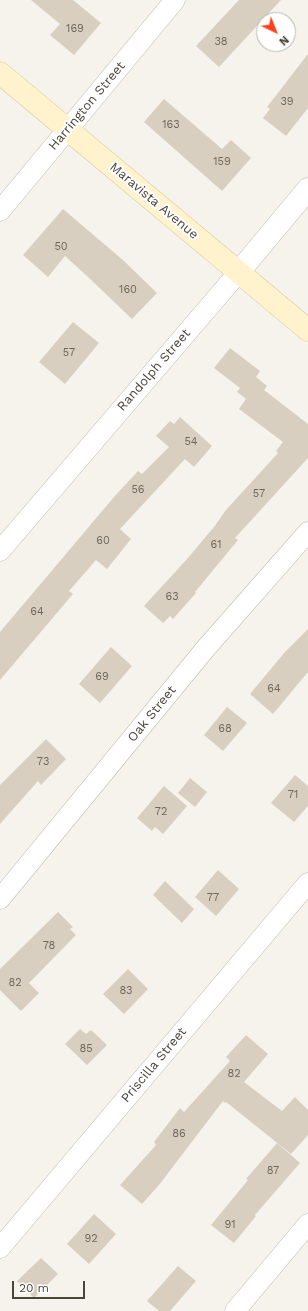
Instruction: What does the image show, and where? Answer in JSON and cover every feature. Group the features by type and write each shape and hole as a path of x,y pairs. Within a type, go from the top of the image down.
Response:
{"main road":[{"name":"Maravista Avenue","path":"0,73 308,330"}],"street":[{"name":"Harrington Street","path":"0,211 175,0"},
{"name":"Randolph Street","path":"0,551 308,189"},
{"name":"Oak Street","path":"0,899 206,648 308,532"},
{"name":"Priscilla Street","path":"0,1248 308,882"},
{"path":"235,1311 308,1224"}],"building":[{"path":"31,0 73,0 101,23 74,55 50,35 60,24"},
{"path":"239,0 281,0 270,12 256,12 256,27 219,67 196,46"},
{"path":"308,54 308,108 286,136 263,118 270,109 267,107"},
{"path":"164,99 222,149 231,140 251,158 222,191 144,122"},
{"path":"63,209 124,261 157,293 132,319 65,256 48,277 23,255"},
{"path":"73,322 99,343 65,384 39,362"},
{"path":"230,348 260,371 256,377 267,386 264,390 308,424 308,458 235,538 238,540 195,592 196,593 173,619 170,616 163,623 144,606 187,559 226,510 278,453 276,451 283,442 239,409 246,399 237,392 240,388 214,368"},
{"path":"180,417 212,446 194,467 185,459 120,529 131,539 107,569 96,560 69,591 73,594 0,680 0,632 114,497 138,471 142,474 169,447 156,436 170,421 174,424"},
{"path":"308,629 308,672 273,714 250,694 285,652"},
{"path":"111,647 132,666 100,703 79,684"},
{"path":"227,707 247,723 223,751 204,735"},
{"path":"46,739 66,759 41,785 38,781 0,824 0,785"},
{"path":"295,775 308,786 308,806 294,822 271,803"},
{"path":"190,778 207,792 195,807 178,793"},
{"path":"164,786 187,806 163,834 155,827 152,831 137,818"},
{"path":"218,870 239,889 216,916 195,897"},
{"path":"165,881 194,909 182,923 153,895"},
{"path":"58,912 73,927 70,929 76,935 29,983 39,993 21,1011 0,990 0,969"},
{"path":"128,969 148,989 124,1014 103,994"},
{"path":"80,1029 86,1034 91,1030 107,1045 87,1065 65,1044"},
{"path":"246,1035 268,1054 244,1082 282,1111 295,1097 308,1110 308,1135 291,1154 223,1101 159,1185 142,1204 120,1185 156,1145 154,1142 180,1108 184,1112 230,1061 226,1057"},
{"path":"277,1143 300,1163 255,1215 256,1216 234,1243 211,1225 248,1180 246,1179"},
{"path":"94,1214 116,1234 89,1264 67,1244"},
{"path":"41,1258 58,1274 34,1298 17,1281"},
{"path":"178,1266 196,1281 170,1311 159,1311 147,1301"}]}
